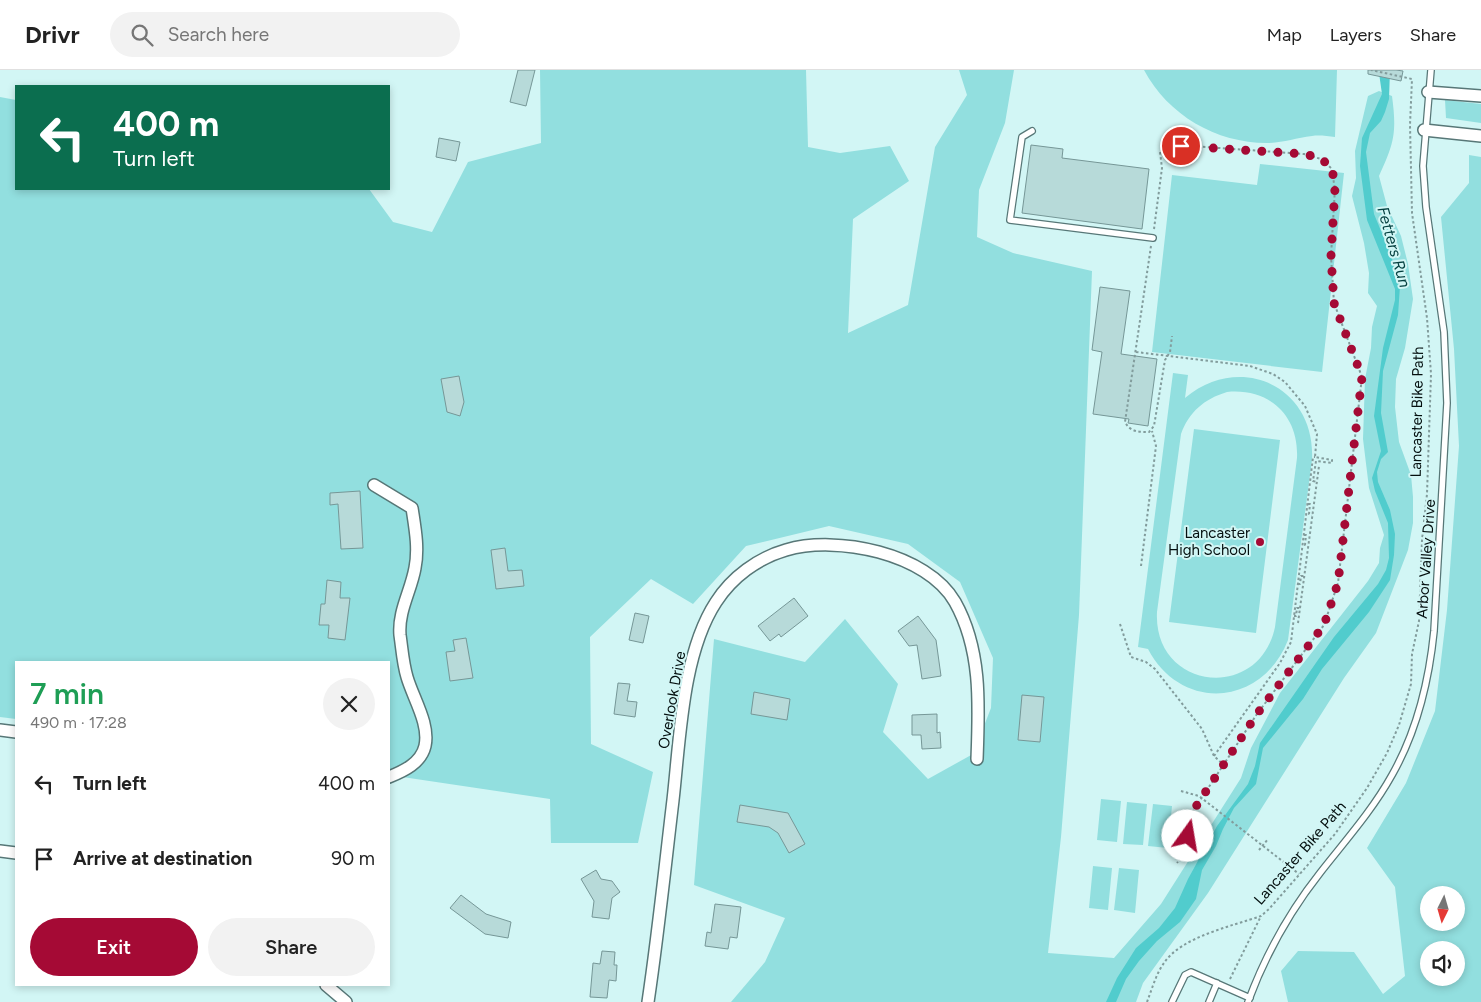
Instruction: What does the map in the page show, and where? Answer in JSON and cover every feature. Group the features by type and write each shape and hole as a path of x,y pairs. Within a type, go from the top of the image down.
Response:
{"street":[{"path":"1428,92 1481,96"},
{"path":"1424,130 1481,136"},
{"path":"374,485 412,508 418,550 415,570 404,600 400,626 406,675 424,725 426,740 423,753 414,764 390,776"},
{"name":"Overlook Drive","path":"648,1002 684,711 695,651 706,621 716,602 739,576 753,565 784,550 817,545 852,548 902,560 933,576 954,600 973,647 976,664 977,759"},
{"path":"0,730 15,732"},
{"path":"0,851 15,853"},
{"path":"327,986 346,1002"}],"lane":[{"name":"Arbor Valley Drive","path":"1249,1000 1274,945 1301,898 1357,829 1393,775 1411,734 1430,667 1435,621 1447,403 1444,332 1426,207 1423,166 1424,130 1430,70"},
{"path":"1032,131 1022,137 1010,220 1153,238"},
{"path":"1172,1002 1185,974 1191,972 1226,987 1249,1000"},
{"path":"1209,1002 1217,983"}],"path":[{"name":"Lancaster Bike Path","path":"1147,1002 1163,964 1180,947 1260,916 1269,909 1349,815 1383,761 1399,725 1412,673 1412,654 1418,621 1422,540 1427,494 1431,369 1427,318 1412,213 1410,125 1412,79 1371,70"},
{"path":"1163,144 1304,154 1320,158 1332,168 1335,188 1331,256 1334,303 1362,377 1338,583 1324,625 1257,714 1225,766 1193,811 1181,858 1177,863"},
{"path":"1152,431 1129,429 1125,422 1153,238 1162,168 1160,152"},
{"path":"1140,566 1156,446 1152,431 1165,360 1170,352 1172,336"},
{"path":"1136,352 1250,366 1273,374 1285,382 1305,406 1317,434 1316,457 1313,457 1292,635 1287,652 1214,756"},
{"path":"1316,457 1332,460 1332,463 1316,461 1313,482 1317,482"},
{"path":"1298,623 1319,466"},
{"path":"1308,504 1310,504 1309,514 1313,515"},
{"path":"1304,535 1306,535 1305,545 1308,546"},
{"path":"1298,584 1300,584 1301,576 1304,576"},
{"path":"1294,616 1296,616 1297,608 1300,608"},
{"path":"1120,624 1131,657 1146,662 1155,669 1202,729 1214,756 1225,766"},
{"path":"1181,791 1190,792 1202,798 1299,874"},
{"path":"1259,850 1268,840"},
{"path":"1226,987 1243,948 1260,916"}],"shaded area":[{"path":"540,70 806,70 808,147 840,153 890,146 909,181 853,219 848,333 908,305 935,147 967,95 959,70 1014,70 1005,123 979,190 977,237 1013,253 1092,271 1079,615 1061,837 1048,953 1114,958 1161,904 1241,778 1251,748 1280,693 1368,581 1379,563 1380,548 1384,535 1369,488 1363,439 1365,379 1371,348 1372,327 1377,306 1368,293 1369,273 1364,243 1352,196 1356,178 1355,151 1368,96 1379,91 1392,96 1393,138 1379,176 1387,206 1401,236 1408,264 1413,299 1405,348 1396,379 1395,407 1399,442 1411,475 1413,497 1413,523 1408,550 1376,633 1344,678 1208,893 1143,983 1136,1002 731,1002 765,962 785,918 694,885 714,639 805,662 845,619 898,684 883,732 928,779 973,754 991,708 993,658 960,582 908,544 829,526 746,546 693,604 651,579 590,637 591,744 653,772 638,843 551,843 550,799 390,775 390,661 15,661 15,719 0,717 0,97 15,100 15,190 370,190 393,222 432,232 468,162 541,143"},
{"path":"1144,70 1337,70 1335,137 1315,136 1267,143 1248,142 1212,132 1180,113 1154,86"},
{"path":"1390,70 1389,99 1381,121 1370,133 1366,152 1374,214 1391,255 1400,286 1398,315 1383,371 1381,413 1388,452 1381,459 1377,472 1378,482 1390,510 1395,534 1390,580 1369,612 1322,669 1303,699 1263,748 1256,784 1234,808 1223,829 1216,846 1202,870 1196,899 1180,922 1157,941 1139,961 1126,979 1116,1002 1106,1002 1117,978 1136,948 1159,928 1175,908 1188,879 1217,826 1248,784 1255,766 1260,743 1334,637 1378,584 1386,570 1389,558 1388,523 1375,491 1372,478 1381,451 1374,416 1383,348 1395,300 1395,289 1367,220 1360,166 1362,138 1382,94 1379,73"},
{"path":"1445,100 1481,104 1481,123 1446,118"},
{"path":"1469,155 1481,157 1481,1002 1288,1002 1281,971 1298,951 1354,952 1383,994 1405,976 1395,887 1367,848 1406,783 1435,711 1447,610 1459,446 1454,349 1441,217 1469,183"},
{"path":"1260,164 1344,173 1322,372 1152,352 1172,175 1257,185"},
{"path":"1173,373 1188,375 1185,398 1206,384 1229,378 1250,378 1271,384 1288,396 1302,413 1310,434 1312,460 1288,640 1276,662 1260,679 1241,689 1221,693 1200,692 1180,684 1162,669 1148,649 1138,647","holes":["1227,392 1242,392 1256,395 1279,407 1293,429 1297,458 1275,627 1265,651 1249,668 1230,676 1208,677 1188,671 1172,658 1160,638 1157,612 1181,434 1184,426 1198,407 1211,398"]},
{"path":"1194,429 1280,440 1256,633 1169,622"},
{"path":"1101,799 1121,801 1117,842 1097,840"},
{"path":"1127,802 1147,804 1143,845 1123,844"},
{"path":"1153,804 1172,806 1168,848 1148,846"},
{"path":"1093,866 1112,868 1108,910 1089,908"},
{"path":"1119,868 1139,870 1135,913 1114,910"}],"building":[{"path":"518,70 535,70 526,106 510,102"},
{"path":"1368,70 1403,71 1401,81 1368,74"},
{"path":"439,138 460,142 456,161 436,157"},
{"path":"1031,145 1063,149 1062,158 1149,169 1142,229 1022,213"},
{"path":"1100,287 1130,291 1121,354 1157,359 1148,426 1128,423 1129,419 1093,414 1102,352 1092,350"},
{"path":"459,376 464,402 460,416 447,412 441,379"},
{"path":"360,491 363,548 341,549 338,504 330,505 330,493"},
{"path":"505,548 508,571 522,570 524,586 496,589 491,550"},
{"path":"327,580 341,582 340,598 350,598 345,640 328,638 329,625 319,625 321,604 325,604"},
{"path":"794,598 808,616 781,637 779,634 770,641 758,626"},
{"path":"635,613 649,616 643,643 629,640"},
{"path":"918,616 936,640 941,676 922,679 917,645 909,646 898,631"},
{"path":"466,638 473,678 450,681 446,652 455,651 453,640"},
{"path":"618,683 630,684 627,701 637,702 635,717 614,714"},
{"path":"754,692 790,699 787,720 751,714"},
{"path":"1022,695 1044,697 1040,742 1018,740"},
{"path":"937,714 937,733 940,732 941,748 922,749 921,735 912,735 912,715"},
{"path":"740,805 788,813 805,844 789,853 778,833 769,827 737,822"},
{"path":"596,870 601,879 612,881 620,892 612,898 609,919 592,917 594,901 581,879"},
{"path":"461,895 486,914 511,922 508,938 485,934 450,908"},
{"path":"715,904 741,907 737,938 730,937 728,949 705,946 707,932 711,933"},
{"path":"602,951 615,952 614,965 617,965 616,981 609,980 607,998 590,997 593,963 600,964"}],"place":[{"name":"Lancaster High School","path":"1260,542"}],"route":[{"path":"1181,146 1304,154 1320,158 1332,168 1335,188 1331,256 1334,303 1362,377 1338,583 1324,625 1257,714 1217,778 1193,811 1188,836"}],"water label":[{"name":"Fetters Run","path":"1394,247"}]}
